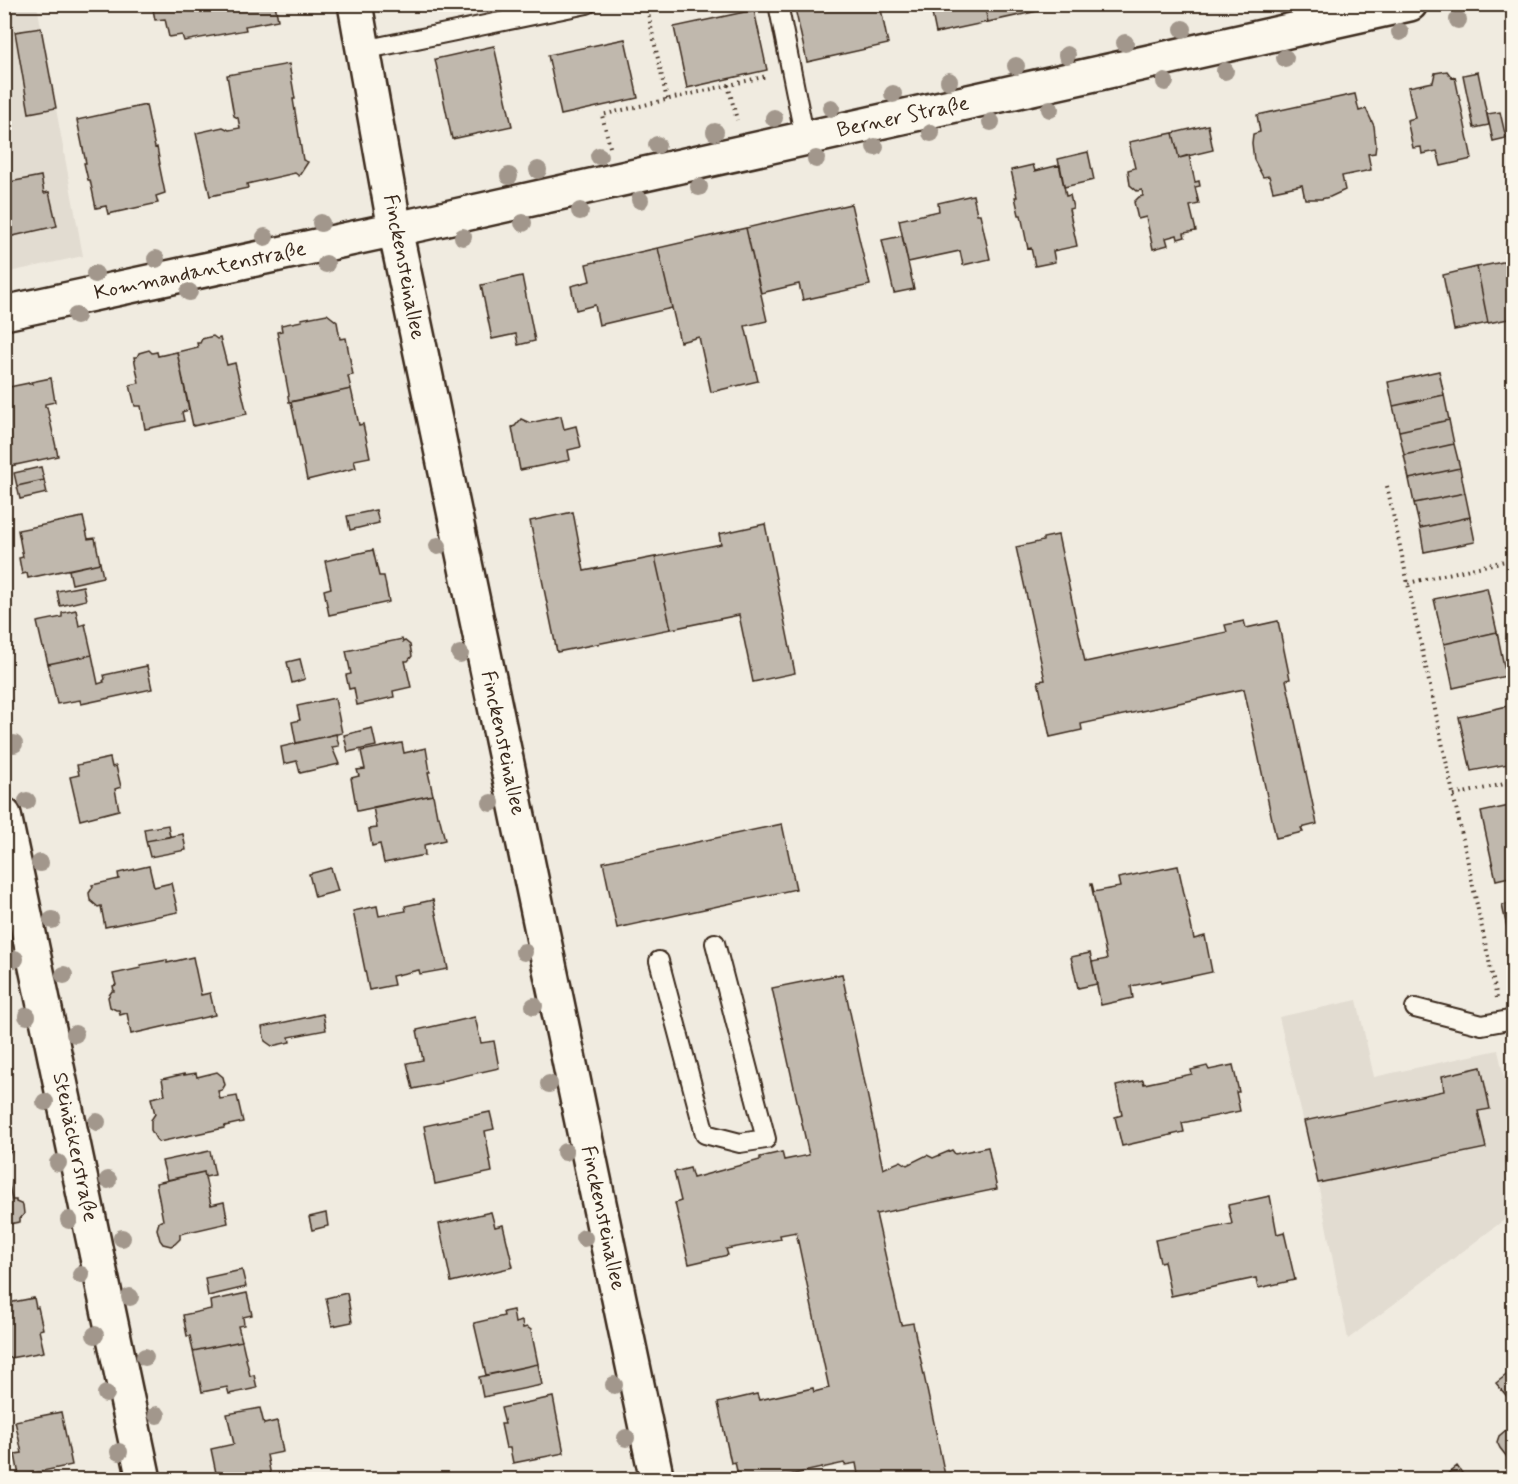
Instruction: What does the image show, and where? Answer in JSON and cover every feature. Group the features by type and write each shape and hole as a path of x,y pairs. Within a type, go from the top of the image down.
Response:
{"street":[{"name":"Finckensteinallee","path":"355,4 395,229 657,1479"},
{"name":"Berner Straße","path":"395,229 1410,4"},
{"name":"Kommandantenstraße","path":"4,313 395,229"},
{"name":"Steinäckerstraße","path":"4,815 144,1479"}],"lane":[{"path":"363,50 587,4"},
{"path":"778,4 806,139"},
{"path":"659,961 705,1134 740,1143 766,1139 715,943"},
{"path":"1415,1008 1482,1025 1508,1020"}],"path":[{"path":"646,4 667,100"},
{"path":"611,148 602,115 791,70"},
{"path":"728,85 737,120"},
{"path":"1387,486 1454,795 1508,1020"},
{"path":"1408,583 1514,559"},
{"path":"1454,795 1514,782"}],"shaded area":[{"path":"4,5 37,5 83,256 5,273"},
{"path":"1357,1000 1374,1077 1498,1050 1513,1119 1513,1213 1348,1339 1318,1183 1279,1017"}],"building":[{"path":"152,4 275,4 278,20 245,26 246,30 184,41 182,35 169,37 165,19 155,20"},
{"path":"794,4 880,4 888,44 807,62"},
{"path":"930,4 984,4 988,22 936,33"},
{"path":"984,4 1037,4 1038,11 988,22"},
{"path":"1037,4 1069,4 1038,11"},
{"path":"754,10 767,70 687,88 674,27"},
{"path":"41,28 56,108 29,113 15,32"},
{"path":"625,39 638,98 561,115 548,55"},
{"path":"494,46 512,126 452,139 435,59"},
{"path":"289,64 303,160 308,162 299,176 295,173 247,184 248,188 210,196 196,133 223,127 229,130 240,128 238,118 234,116 227,75"},
{"path":"1447,71 1452,78 1455,77 1472,159 1441,166 1437,151 1422,154 1421,147 1413,148 1407,120 1415,118 1408,87 1433,82 1435,73"},
{"path":"1478,72 1489,125 1474,128 1463,75"},
{"path":"1514,86 1514,110 1508,87"},
{"path":"1355,94 1359,111 1366,109 1374,126 1375,153 1368,154 1371,170 1342,176 1345,190 1321,199 1305,199 1302,185 1273,191 1269,176 1263,177 1254,160 1253,134 1260,132 1257,115"},
{"path":"146,105 155,148 157,147 165,193 156,196 158,203 108,214 106,206 96,208 84,163 86,163 77,120"},
{"path":"1500,112 1506,138 1493,141 1487,114"},
{"path":"1208,125 1213,150 1179,158 1173,133"},
{"path":"1173,133 1179,158 1189,155 1195,182 1199,181 1200,186 1195,187 1199,204 1190,206 1196,231 1184,233 1185,237 1178,239 1177,235 1166,238 1168,245 1153,249 1146,217 1138,219 1134,202 1143,196 1142,190 1137,191 1130,185 1128,170 1135,168 1129,142"},
{"path":"1088,152 1094,180 1064,187 1058,159"},
{"path":"1033,165 1035,171 1060,165 1066,196 1070,195 1073,208 1069,209 1077,246 1053,251 1055,262 1035,266 1031,248 1028,249 1021,215 1019,215 1011,170"},
{"path":"41,176 44,193 49,192 57,226 4,238 4,183"},
{"path":"973,195 977,214 980,214 990,259 963,265 960,251 908,262 899,220 939,211 938,203"},
{"path":"851,204 870,285 803,300 799,284 761,293 746,228"},
{"path":"746,228 767,321 745,326 758,381 711,392 699,337 680,342 658,248"},
{"path":"902,236 914,289 894,293 882,240"},
{"path":"658,248 672,308 599,325 595,305 576,310 571,286 590,281 586,264"},
{"path":"1508,261 1514,289 1514,318 1488,323 1477,267"},
{"path":"1477,267 1488,323 1454,330 1443,275"},
{"path":"522,276 535,341 518,345 516,334 492,339 481,285"},
{"path":"327,314 337,322 340,339 346,338 353,375 348,376 351,389 289,402 277,332 282,331 281,325"},
{"path":"213,336 220,338 227,365 235,363 247,414 193,426 177,352 198,347 197,343 200,343 202,339"},
{"path":"149,350 152,353 157,352 158,356 177,352 189,410 182,412 184,421 145,429 141,406 135,406 130,385 139,383 134,357"},
{"path":"1439,371 1444,395 1393,406 1388,382"},
{"path":"51,378 55,402 45,404 45,407 47,407 58,456 6,467 4,388 32,384 31,382"},
{"path":"351,389 359,425 363,424 370,457 354,460 356,468 307,480 291,402"},
{"path":"1444,395 1449,420 1399,431 1393,406"},
{"path":"561,416 564,429 576,426 581,447 568,450 570,460 520,470 512,427 521,419 530,423"},
{"path":"1449,420 1454,444 1404,455 1399,431"},
{"path":"1454,444 1460,468 1409,479 1404,455"},
{"path":"41,467 44,480 17,486 14,473"},
{"path":"1460,468 1465,493 1414,503 1409,479"},
{"path":"44,480 47,493 20,499 17,486"},
{"path":"1465,493 1470,517 1420,528 1414,503"},
{"path":"376,510 379,523 350,530 347,516"},
{"path":"573,512 584,571 655,557 671,629 557,652 530,521"},
{"path":"83,517 88,539 95,538 100,563 28,578 27,573 22,574 19,558 23,557 18,530"},
{"path":"1470,517 1475,542 1424,552 1420,528"},
{"path":"765,524 795,673 753,682 739,615 671,629 655,557 721,544 719,534"},
{"path":"1058,535 1085,662 1227,632 1225,625 1244,621 1246,628 1278,621 1290,679 1286,680 1317,824 1301,828 1303,832 1276,838 1244,689 1081,724 1082,730 1050,737 1038,681 1045,680 1016,547"},
{"path":"373,550 379,576 384,576 389,602 329,615 324,590 331,588 325,561"},
{"path":"100,563 103,577 72,584 69,570"},
{"path":"83,586 86,600 60,606 57,591"},
{"path":"1487,588 1497,632 1444,644 1434,599"},
{"path":"76,610 79,626 85,624 92,655 48,664 37,622 62,617 62,613"},
{"path":"1497,632 1506,676 1453,688 1444,644"},
{"path":"402,639 410,645 412,656 405,661 411,687 393,691 394,697 357,705 354,688 349,689 346,675 351,674 346,651"},
{"path":"92,655 98,684 104,682 104,675 147,666 152,689 81,704 80,700 57,704 48,664"},
{"path":"300,659 305,679 292,683 287,662"},
{"path":"335,698 342,733 296,743 292,722 300,720 297,706"},
{"path":"1512,705 1514,763 1471,771 1459,717"},
{"path":"372,728 376,746 348,752 344,735"},
{"path":"336,734 339,746 332,747 339,764 300,773 297,761 284,764 281,747"},
{"path":"402,743 404,753 426,748 433,795 357,811 351,778 359,776 357,770 365,769 361,751"},
{"path":"110,758 112,767 116,766 121,787 115,789 119,810 80,820 70,777 79,775 77,765"},
{"path":"433,795 445,840 424,845 425,855 384,863 380,844 372,846 369,829 377,828 373,807"},
{"path":"1514,805 1514,876 1496,880 1481,812"},
{"path":"782,824 796,889 617,928 603,862"},
{"path":"168,825 170,837 146,841 144,829"},
{"path":"183,834 186,850 150,857 146,841"},
{"path":"149,866 154,887 171,883 178,912 105,927 101,906 98,907 90,900 89,893 92,885 119,879 118,873"},
{"path":"1178,866 1194,939 1205,936 1212,972 1161,983 1161,980 1131,986 1133,998 1101,1005 1092,962 1107,959 1091,884 1094,892 1120,887 1118,878"},
{"path":"331,868 338,891 315,897 309,874"},
{"path":"433,900 448,969 420,974 419,970 392,976 394,985 369,990 353,911 377,906 379,916 406,911 405,906"},
{"path":"1514,903 1514,959 1502,905"},
{"path":"1090,953 1097,984 1078,988 1071,957"},
{"path":"193,957 201,995 210,993 215,1015 131,1034 127,1013 120,1015 119,1010 110,1007 108,997 114,991 113,986 116,985 113,974 141,968 140,965 167,960 167,963"},
{"path":"842,974 883,1169 901,1161 907,1165 927,1155 933,1158 952,1150 955,1154 988,1147 997,1189 876,1214 901,1325 913,1323 946,1480 859,1480 856,1463 845,1465 844,1463 767,1480 739,1480 735,1462 731,1463 718,1403 757,1394 759,1400 813,1388 814,1392 829,1388 796,1232 780,1235 781,1239 726,1249 728,1255 689,1264 675,1203 681,1201 674,1172 690,1168 693,1178 782,1152 784,1160 809,1155 772,988"},
{"path":"323,1014 326,1030 289,1037 290,1042 272,1046 265,1041 262,1027"},
{"path":"475,1017 481,1043 494,1041 499,1068 413,1089 407,1063 423,1060 417,1030"},
{"path":"1233,1065 1239,1092 1236,1092 1240,1111 1182,1123 1184,1132 1122,1146 1115,1117 1122,1115 1116,1086 1143,1080 1144,1084 1192,1074 1191,1070 1207,1066 1209,1070"},
{"path":"1481,1067 1490,1109 1478,1111 1486,1148 1318,1183 1304,1121 1444,1091 1442,1076"},
{"path":"217,1072 223,1077 225,1085 222,1090 218,1091 220,1099 237,1096 243,1122 159,1142 151,1130 151,1120 155,1114 151,1098 165,1095 162,1079 196,1073 197,1077"},
{"path":"490,1112 494,1129 485,1131 492,1172 435,1184 424,1126"},
{"path":"4,1141 10,1143 12,1151 4,1159"},
{"path":"210,1151 215,1175 205,1177 204,1172 167,1180 162,1161"},
{"path":"204,1172 211,1205 224,1202 228,1223 180,1234 180,1239 171,1246 163,1244 157,1229 159,1222 163,1220 156,1183"},
{"path":"8,1180 12,1200 23,1205 24,1214 20,1222 4,1225 4,1181"},
{"path":"1270,1196 1277,1234 1284,1232 1295,1280 1258,1288 1256,1278 1171,1296 1164,1261 1160,1262 1155,1240 1232,1224 1228,1205"},
{"path":"491,1212 495,1227 503,1225 513,1267 451,1282 439,1224"},
{"path":"326,1213 328,1226 312,1230 309,1217"},
{"path":"242,1270 246,1287 208,1296 205,1278"},
{"path":"247,1293 252,1315 243,1317 244,1325 238,1326 242,1341 193,1351 183,1315 211,1309 210,1301"},
{"path":"347,1293 352,1322 332,1326 326,1298"},
{"path":"34,1298 43,1329 39,1330 44,1352 4,1359 4,1308 10,1307 8,1303"},
{"path":"513,1310 515,1323 522,1321 523,1328 527,1327 531,1330 538,1364 486,1375 474,1323 504,1316 503,1312"},
{"path":"242,1341 250,1376 254,1375 257,1388 229,1394 227,1387 202,1392 193,1351"},
{"path":"538,1364 542,1385 483,1397 479,1377"},
{"path":"1514,1369 1514,1405 1496,1383"},
{"path":"553,1397 564,1453 513,1463 510,1448 506,1448 501,1424 505,1424 501,1408"},
{"path":"260,1408 264,1424 277,1421 283,1452 267,1455 271,1476 253,1480 220,1480 219,1472 216,1473 211,1449 234,1444 227,1414"},
{"path":"61,1412 72,1465 19,1476 15,1454 22,1453 15,1421"},
{"path":"1506,1430 1514,1431 1514,1466 1497,1442 1499,1436"},
{"path":"1457,1466 1467,1480 1440,1480"},
{"path":"271,1476 272,1480 253,1480"}]}
